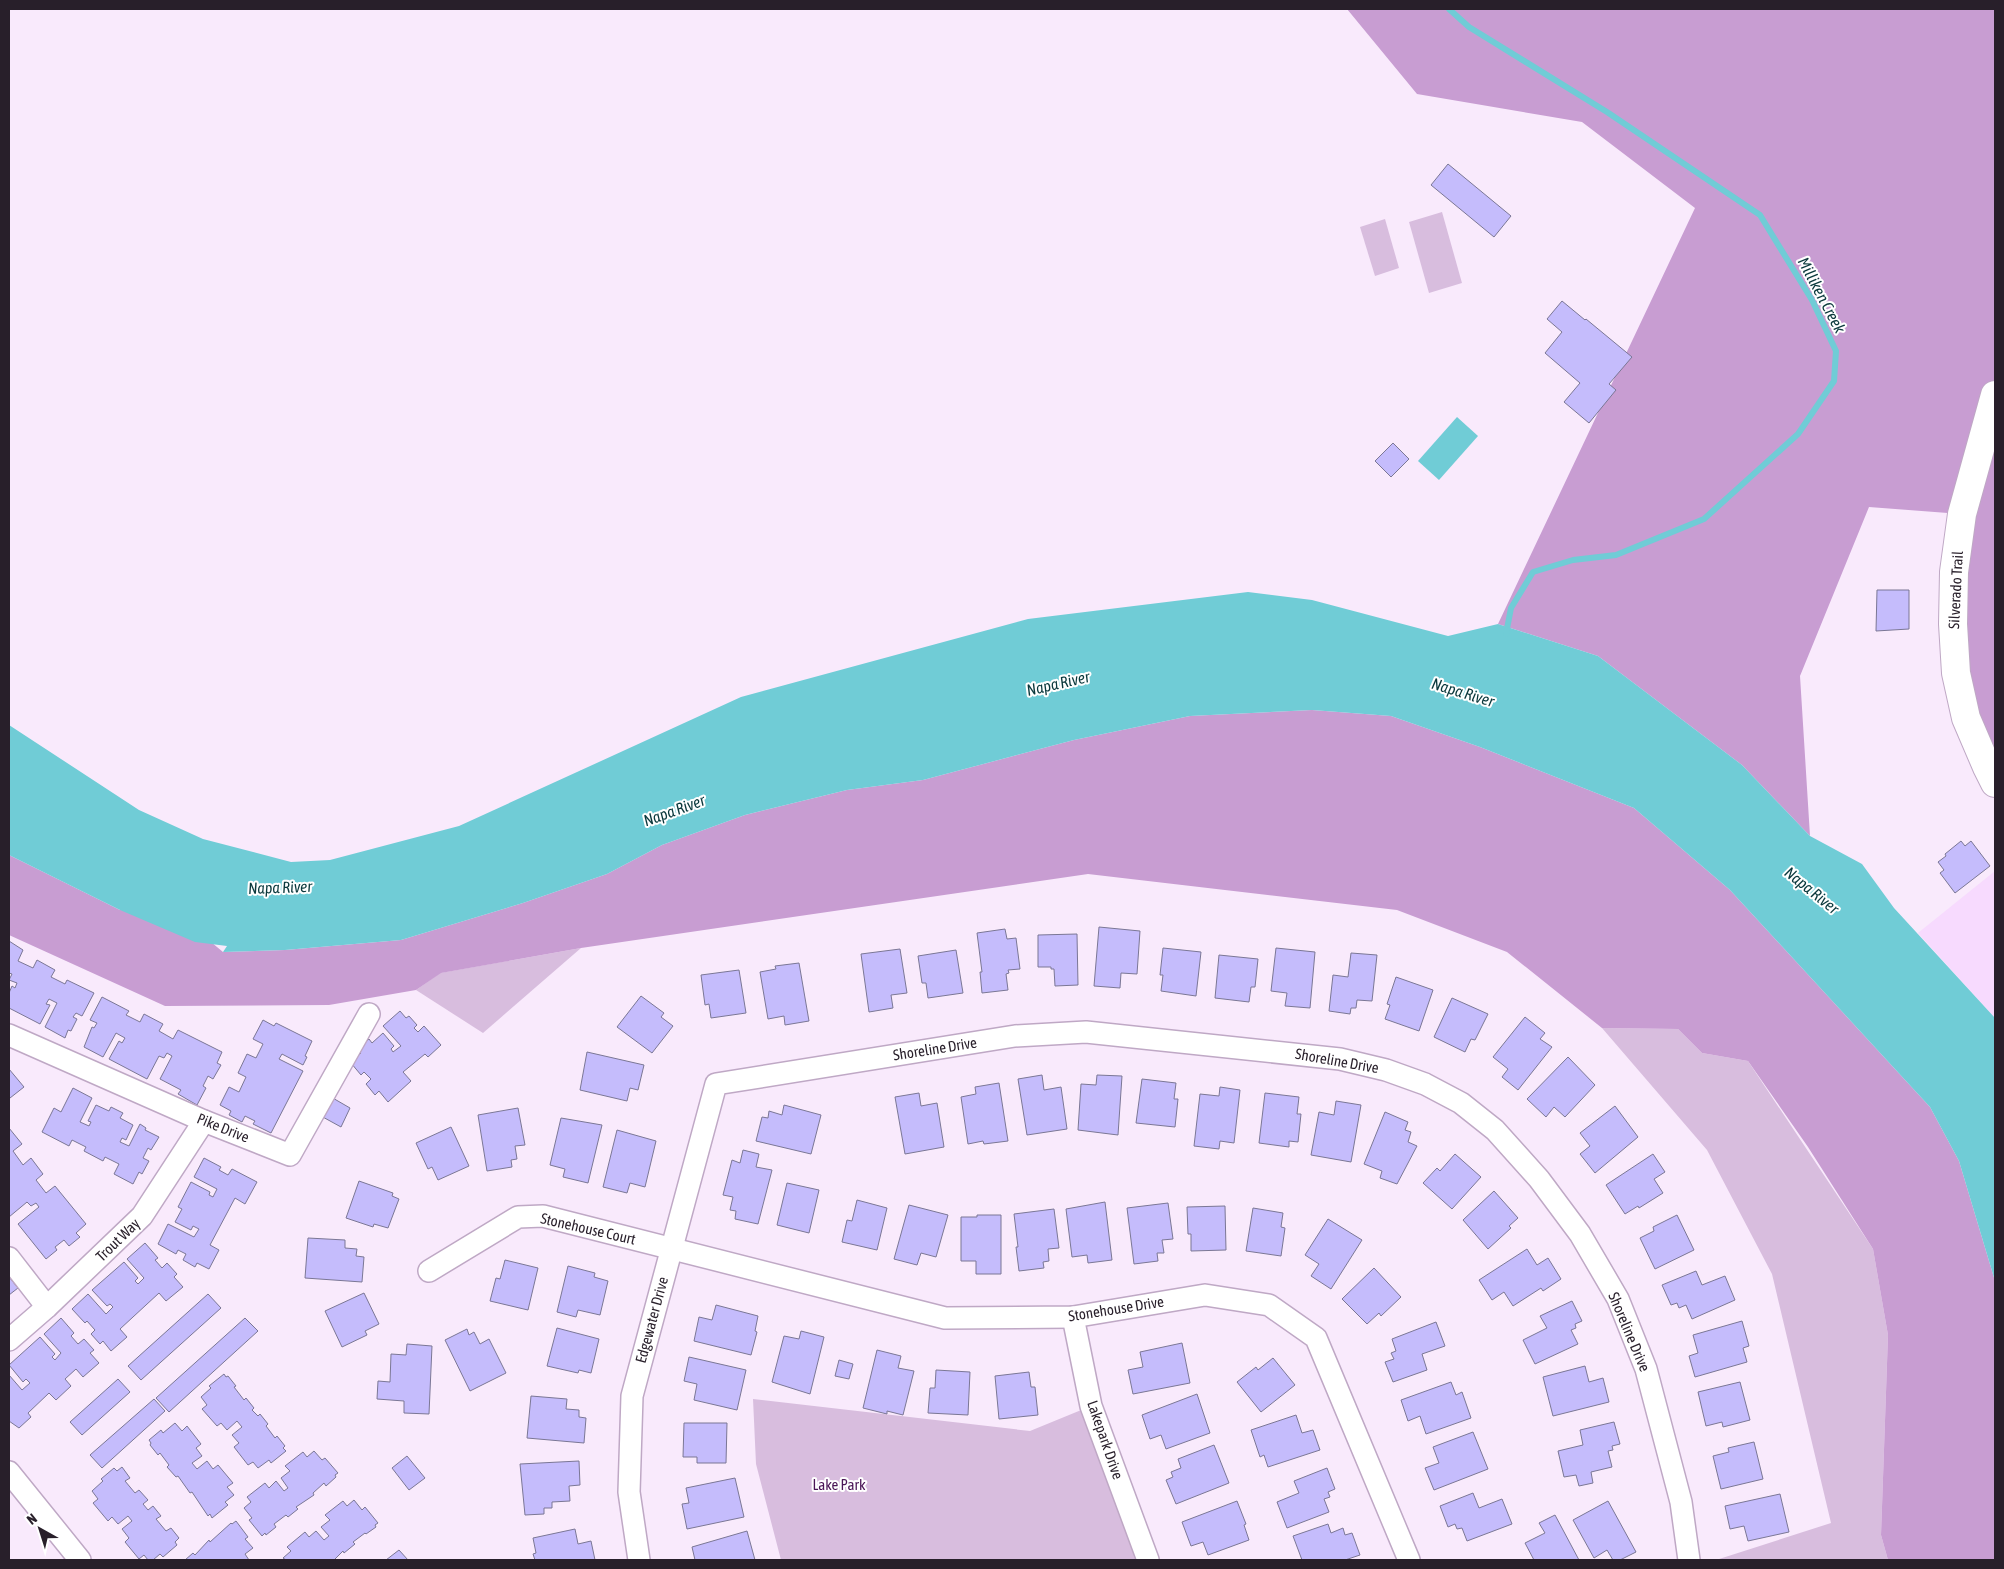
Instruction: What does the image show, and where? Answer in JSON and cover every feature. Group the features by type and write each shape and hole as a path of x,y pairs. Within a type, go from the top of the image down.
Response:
{"main road":[{"name":"Silverado Trail","path":"1995,395 1962,514 1954,572 1953,624 1956,673 1966,718 1995,782"}],"street":[{"name":"Pike Drive","path":"9,1035 204,1121 290,1155 370,1014"},
{"name":"Shoreline Drive","path":"716,1084 1015,1036 1086,1032 1340,1059 1386,1070 1425,1084 1461,1103 1495,1130 1539,1179 1580,1234 1618,1299 1646,1369 1682,1502 1689,1560"},
{"name":"Edgewater Drive","path":"639,1560 629,1492 632,1396 716,1084"},
{"name":"Trout Way","path":"9,1340 47,1307 142,1216 204,1121"},
{"name":"Stonehouse Court","path":"430,1271 518,1217 544,1216 672,1250"},
{"name":"Stonehouse Drive","path":"672,1250 945,1318 1073,1317 1205,1295 1269,1305 1316,1338 1410,1560"},
{"path":"9,1258 47,1307"},
{"name":"Lakepark Drive","path":"1073,1317 1091,1406 1148,1560"},
{"path":"9,1472 80,1560"}],"shaded area":[{"path":"1347,9 1995,9 1995,783 1966,718 1961,514 1869,507 1800,676 1810,836 1742,765 1598,656 1498,624 1695,208 1582,122 1417,94"},
{"path":"1312,710 1391,716 1480,747 1634,808 1730,890 1930,1107 1959,1161 1995,1281 1995,1560 1888,1560 1881,1535 1888,1335 1873,1249 1808,1147 1748,1061 1702,1053 1678,1029 1602,1028 1507,952 1397,910 1088,874 581,948 441,973 416,990 329,1005 165,1006 9,935 9,855 120,910 175,912 223,952 285,950 401,940 523,903 607,874 662,845 745,815 847,790 923,780 1074,740 1190,716"},
{"path":"1995,871 1995,1018 1918,933"}],"green space":[{"path":"1442,212 1462,283 1429,293 1409,222"},
{"path":"1385,219 1399,268 1375,276 1360,227"},
{"path":"581,948 483,1033 416,990 440,973"},
{"path":"1602,1028 1678,1029 1702,1053 1748,1061 1873,1249 1888,1335 1881,1535 1888,1560 1716,1560 1831,1523 1772,1274 1707,1150"},
{"name":"Lake Park","path":"753,1399 1030,1431 1091,1406 1150,1560 781,1560 756,1464"}],"water":[{"path":"1457,417 1478,436 1439,480 1418,461"},
{"name":"Napa River","path":"1248,592 1312,600 1448,636 1498,624 1598,656 1742,765 1810,836 1862,864 1894,908 1995,1018 1995,1281 1959,1161 1930,1107 1730,890 1634,808 1480,747 1391,716 1312,710 1190,716 1074,740 923,780 847,790 745,815 662,845 607,874 523,903 401,940 285,950 223,952 227,946 195,942 120,910 9,855 9,725 139,810 203,839 291,862 330,860 459,826 741,697 1028,619"}],"building":[{"path":"1448,164 1511,216 1494,237 1431,185"},
{"path":"1562,301 1632,357 1609,384 1616,390 1589,423 1564,402 1580,383 1545,353 1562,332 1547,319"},
{"path":"1393,443 1409,459 1391,477 1375,461"},
{"path":"1877,590 1909,590 1909,629 1876,631"},
{"path":"1961,841 1965,846 1971,841 1990,866 1955,893 1940,873 1944,870 1938,862"},
{"path":"1099,927 1140,931 1137,974 1121,973 1120,988 1094,986"},
{"path":"1005,929 1007,939 1016,938 1020,969 1008,970 1009,973 1006,974 1008,990 982,993 980,972 982,972 977,933"},
{"path":"1077,934 1078,985 1055,986 1054,969 1051,969 1051,967 1038,967 1038,935"},
{"path":"9,941 23,950 18,961 33,968 37,960 55,970 51,977 65,984 67,980 94,993 82,1016 76,1013 73,1017 77,1019 71,1031 68,1030 65,1038 45,1027 57,1003 49,999 46,1004 50,1005 40,1024 9,1008 9,993 12,986 15,988 17,983 9,980 12,974 9,973"},
{"path":"1163,948 1201,952 1196,996 1161,991 1163,975 1160,975"},
{"path":"1276,948 1315,952 1310,1008 1285,1006 1287,993 1271,991"},
{"path":"900,949 907,993 891,995 893,1008 869,1012 861,954"},
{"path":"956,950 963,993 928,998 926,983 922,983 918,956"},
{"path":"1351,953 1377,955 1372,1001 1357,1000 1356,1008 1351,1008 1350,1014 1329,1011 1333,975 1348,977"},
{"path":"1219,955 1258,959 1255,987 1251,987 1249,1002 1215,998"},
{"path":"799,963 809,1021 785,1025 784,1016 768,1019 760,972 776,969 775,966"},
{"path":"739,970 746,1013 711,1018 709,1004 705,1005 701,975"},
{"path":"1396,977 1433,990 1419,1031 1385,1019 1390,1005 1387,1004"},
{"path":"641,996 664,1013 661,1017 673,1026 652,1053 617,1027"},
{"path":"102,997 129,1011 126,1015 140,1022 144,1014 163,1024 159,1031 173,1039 178,1030 222,1052 217,1063 221,1065 213,1079 208,1076 203,1086 206,1088 197,1105 178,1094 181,1090 160,1079 172,1056 167,1053 164,1058 159,1056 147,1079 109,1059 119,1041 122,1043 125,1038 116,1033 103,1057 84,1047 92,1027 94,1028 97,1023 90,1020"},
{"path":"1452,998 1488,1014 1475,1040 1471,1039 1465,1052 1434,1037"},
{"path":"400,1011 406,1018 409,1016 417,1025 414,1028 418,1032 424,1026 441,1045 428,1057 425,1054 403,1072 411,1081 388,1102 379,1091 375,1095 366,1084 371,1079 364,1072 361,1075 351,1063 361,1053 359,1051 369,1039 372,1043 383,1033 394,1046 391,1049 393,1052 401,1046 383,1026"},
{"path":"1525,1017 1545,1033 1540,1039 1552,1047 1518,1090 1502,1077 1508,1069 1493,1057"},
{"path":"263,1020 274,1026 276,1023 312,1041 303,1065 282,1054 279,1059 303,1071 271,1133 253,1124 255,1121 245,1116 242,1122 229,1115 231,1111 220,1105 229,1087 239,1092 246,1077 238,1073 247,1054 256,1058 263,1044 253,1039"},
{"path":"587,1052 644,1065 638,1090 630,1088 627,1101 580,1090"},
{"path":"1568,1057 1595,1085 1565,1117 1554,1107 1546,1117 1527,1099"},
{"path":"9,1069 24,1087 10,1098 9,1097"},
{"path":"1042,1075 1044,1090 1061,1087 1067,1129 1027,1135 1018,1079"},
{"path":"1097,1075 1122,1076 1118,1135 1078,1130 1081,1084 1096,1085"},
{"path":"1142,1079 1176,1083 1174,1099 1178,1099 1175,1127 1136,1123"},
{"path":"999,1083 1008,1141 984,1144 983,1141 968,1144 961,1097 976,1094 975,1087"},
{"path":"1220,1087 1240,1090 1234,1143 1220,1141 1219,1149 1194,1146 1200,1094 1219,1096"},
{"path":"73,1088 92,1098 80,1122 89,1126 91,1122 88,1121 96,1105 109,1111 111,1107 123,1113 120,1118 133,1125 126,1140 122,1138 120,1142 129,1146 140,1124 146,1128 145,1130 159,1137 151,1150 148,1148 143,1158 149,1161 142,1174 139,1172 133,1184 114,1174 119,1164 105,1157 103,1161 84,1151 86,1147 72,1140 69,1146 42,1132 54,1108 61,1112"},
{"path":"919,1093 921,1106 937,1103 944,1147 905,1154 895,1097"},
{"path":"1265,1093 1299,1097 1297,1114 1301,1114 1298,1142 1289,1141 1289,1147 1259,1143"},
{"path":"331,1097 350,1108 341,1127 321,1116"},
{"path":"1336,1101 1361,1105 1351,1162 1311,1155 1319,1112 1334,1115"},
{"path":"784,1105 821,1115 811,1154 756,1141 762,1117 768,1118 769,1111 782,1115"},
{"path":"1615,1106 1638,1137 1595,1173 1580,1154 1590,1146 1580,1133"},
{"path":"518,1108 525,1145 515,1146 517,1159 511,1160 512,1167 487,1171 478,1115"},
{"path":"1385,1112 1408,1122 1405,1130 1411,1132 1408,1142 1417,1146 1397,1184 1380,1178 1382,1171 1364,1164"},
{"path":"561,1118 602,1125 588,1183 563,1177 565,1169 550,1165"},
{"path":"451,1127 469,1166 438,1180 432,1167 428,1169 416,1143"},
{"path":"9,1128 22,1144 13,1151 23,1165 31,1158 43,1174 36,1180 46,1193 55,1186 86,1224 76,1233 80,1237 69,1246 64,1240 55,1247 57,1250 46,1259 18,1224 39,1207 36,1203 31,1206 27,1202 9,1217"},
{"path":"617,1130 656,1141 645,1187 630,1183 627,1193 603,1187"},
{"path":"743,1150 759,1154 756,1167 772,1170 758,1224 735,1219 736,1211 730,1210 733,1197 723,1195 732,1160 740,1163"},
{"path":"1455,1154 1481,1177 1452,1209 1423,1183 1437,1168 1440,1171"},
{"path":"1653,1154 1665,1172 1654,1179 1663,1193 1639,1208 1638,1206 1625,1214 1606,1185"},
{"path":"204,1158 221,1167 219,1170 228,1175 232,1169 257,1182 245,1204 235,1198 210,1245 219,1250 209,1269 197,1263 195,1267 183,1260 186,1254 178,1250 176,1254 158,1244 168,1224 194,1237 199,1229 193,1226 191,1230 175,1222 182,1209 178,1207 191,1182 210,1192 209,1195 213,1197 217,1189 194,1177"},
{"path":"359,1181 393,1193 392,1196 399,1199 388,1228 374,1224 373,1227 346,1218"},
{"path":"787,1183 819,1190 809,1233 777,1225"},
{"path":"1494,1191 1518,1218 1509,1226 1511,1228 1488,1249 1463,1220"},
{"path":"857,1200 887,1208 877,1250 842,1242 847,1220 852,1221"},
{"path":"1105,1202 1112,1260 1088,1263 1087,1255 1072,1257 1066,1209"},
{"path":"1168,1203 1173,1239 1162,1240 1164,1253 1157,1253 1158,1261 1134,1264 1127,1208"},
{"path":"909,1205 948,1215 936,1257 921,1253 917,1265 894,1259"},
{"path":"1225,1206 1226,1250 1191,1251 1191,1234 1188,1234 1187,1207"},
{"path":"1253,1208 1283,1213 1281,1227 1285,1228 1281,1256 1246,1251"},
{"path":"1054,1209 1059,1248 1048,1249 1049,1261 1043,1262 1044,1268 1019,1271 1014,1214"},
{"path":"977,1215 1001,1215 1001,1274 976,1274 976,1261 961,1261 961,1217 977,1217"},
{"path":"1677,1215 1694,1250 1655,1269 1640,1238 1654,1231 1653,1227"},
{"path":"1328,1219 1362,1240 1331,1289 1311,1276 1319,1264 1305,1255"},
{"path":"308,1238 345,1240 345,1248 357,1249 356,1256 364,1257 362,1282 305,1278"},
{"path":"145,1243 158,1258 155,1260 162,1268 167,1263 177,1274 174,1277 183,1287 166,1301 159,1293 120,1329 127,1337 111,1351 103,1341 100,1344 91,1334 95,1330 87,1321 85,1323 72,1309 88,1294 106,1314 113,1307 110,1304 107,1306 92,1290 124,1262 138,1278 135,1281 138,1284 144,1278 127,1259"},
{"path":"1527,1249 1537,1265 1548,1258 1561,1279 1543,1291 1541,1288 1513,1306 1504,1292 1492,1300 1479,1280"},
{"path":"505,1260 538,1268 528,1310 490,1301 496,1278 500,1279"},
{"path":"568,1266 595,1273 594,1277 608,1281 600,1315 578,1310 576,1317 557,1312"},
{"path":"1374,1268 1401,1297 1381,1316 1379,1313 1367,1324 1342,1299"},
{"path":"1696,1271 1702,1285 1725,1276 1735,1300 1692,1319 1686,1305 1679,1308 1677,1303 1671,1305 1662,1285"},
{"path":"9,1277 18,1288 9,1295"},
{"path":"364,1293 379,1324 365,1331 367,1335 342,1347 325,1311"},
{"path":"208,1294 221,1308 141,1380 128,1366"},
{"path":"1572,1301 1582,1321 1575,1324 1576,1328 1571,1330 1578,1344 1535,1364 1523,1340 1547,1328 1540,1316"},
{"path":"716,1305 758,1316 755,1331 757,1332 751,1355 694,1341 699,1317 712,1320"},
{"path":"61,1318 74,1333 71,1336 78,1344 84,1339 94,1350 90,1353 99,1363 83,1377 76,1369 65,1379 71,1386 56,1400 49,1393 28,1413 31,1417 19,1428 9,1421 9,1375 22,1390 30,1383 26,1379 23,1382 9,1365 40,1337 55,1354 52,1357 55,1360 61,1353 44,1334"},
{"path":"245,1318 258,1331 169,1412 156,1398"},
{"path":"1742,1321 1749,1346 1743,1348 1747,1362 1695,1377 1689,1356 1698,1353 1693,1335"},
{"path":"1436,1322 1445,1346 1422,1354 1427,1370 1393,1382 1385,1362 1394,1359 1391,1353 1396,1351 1392,1339"},
{"path":"557,1328 599,1339 591,1373 579,1370 578,1373 547,1366"},
{"path":"467,1329 469,1335 474,1332 480,1344 489,1339 506,1373 470,1391 445,1340"},
{"path":"801,1331 824,1337 810,1394 772,1382 784,1336 799,1339"},
{"path":"1182,1343 1190,1383 1133,1394 1128,1370 1143,1367 1140,1352"},
{"path":"407,1344 432,1346 429,1414 404,1413 404,1401 377,1399 378,1381 390,1382 391,1354 406,1355"},
{"path":"877,1350 901,1356 898,1368 914,1371 903,1415 887,1411 887,1414 863,1408"},
{"path":"689,1357 746,1370 737,1410 694,1400 697,1384 684,1381"},
{"path":"1273,1358 1295,1385 1261,1412 1237,1382 1256,1367 1258,1370"},
{"path":"839,1360 853,1364 849,1379 835,1376"},
{"path":"1585,1366 1589,1382 1603,1378 1609,1402 1553,1416 1543,1377"},
{"path":"936,1370 970,1372 968,1415 928,1413 930,1388 935,1388"},
{"path":"1029,1372 1031,1387 1035,1387 1038,1415 999,1419 995,1376"},
{"path":"224,1374 236,1386 234,1387 244,1400 246,1398 254,1408 252,1410 258,1416 260,1414 268,1424 266,1426 275,1438 277,1436 285,1446 283,1448 286,1451 271,1463 269,1460 258,1468 253,1462 248,1465 234,1447 239,1443 232,1435 242,1427 237,1421 227,1430 221,1423 217,1426 202,1409 207,1405 201,1397 211,1388 209,1386"},
{"path":"118,1379 130,1392 82,1435 70,1422"},
{"path":"1451,1382 1456,1395 1462,1392 1471,1418 1426,1434 1420,1416 1408,1421 1401,1400"},
{"path":"1740,1382 1750,1420 1723,1427 1722,1422 1706,1426 1698,1392"},
{"path":"1197,1394 1210,1433 1166,1449 1161,1435 1150,1439 1142,1415"},
{"path":"531,1396 567,1399 566,1409 579,1410 579,1417 586,1418 584,1443 527,1438"},
{"path":"154,1399 165,1411 102,1468 90,1455"},
{"path":"1296,1415 1302,1433 1313,1430 1320,1450 1268,1467 1264,1455 1260,1457 1251,1430"},
{"path":"1614,1422 1620,1444 1612,1446 1613,1450 1608,1451 1612,1467 1591,1472 1593,1483 1579,1486 1576,1475 1564,1477 1558,1451 1583,1445 1580,1430"},
{"path":"175,1423 182,1431 187,1426 201,1444 196,1448 202,1456 192,1463 197,1469 207,1461 213,1469 218,1465 233,1483 227,1487 234,1495 225,1502 228,1505 212,1518 210,1514 208,1516 192,1492 190,1493 178,1476 176,1477 167,1467 169,1465 160,1453 158,1455 150,1445 149,1440 161,1430 163,1433"},
{"path":"684,1423 727,1423 726,1463 697,1463 697,1457 683,1457"},
{"path":"1473,1432 1488,1469 1434,1490 1425,1468 1439,1463 1433,1447"},
{"path":"1754,1442 1763,1479 1721,1489 1713,1456 1729,1452 1728,1448"},
{"path":"1214,1445 1229,1483 1176,1504 1166,1480 1173,1477 1171,1472 1181,1468 1178,1459"},
{"path":"314,1451 322,1460 325,1458 338,1473 335,1475 336,1477 326,1486 324,1483 313,1493 314,1495 296,1507 298,1509 274,1524 276,1527 262,1536 249,1520 252,1518 244,1508 251,1502 247,1497 265,1483 269,1488 276,1481 284,1491 288,1488 281,1478 290,1471 285,1466 303,1452 307,1457"},
{"path":"407,1456 425,1478 409,1490 392,1468"},
{"path":"579,1461 580,1485 569,1486 570,1501 552,1502 552,1508 544,1508 544,1514 525,1515 520,1464"},
{"path":"122,1467 130,1478 125,1481 135,1493 139,1490 148,1500 143,1504 148,1510 153,1506 161,1516 156,1519 166,1531 171,1528 179,1538 175,1542 177,1545 163,1557 160,1554 153,1560 148,1560 144,1555 139,1559 125,1542 129,1538 122,1529 132,1521 128,1516 118,1524 112,1517 108,1521 93,1503 98,1499 92,1491 103,1481 101,1479 114,1468 117,1471"},
{"path":"1327,1468 1335,1489 1328,1492 1330,1497 1324,1499 1329,1512 1287,1528 1277,1502 1299,1493 1294,1481"},
{"path":"735,1478 744,1517 687,1529 682,1504 689,1503 686,1488"},
{"path":"1473,1493 1479,1508 1502,1499 1512,1524 1467,1541 1462,1528 1457,1529 1455,1524 1448,1527 1440,1506"},
{"path":"1780,1494 1789,1532 1748,1541 1744,1526 1730,1529 1725,1506"},
{"path":"354,1500 362,1510 365,1507 378,1523 375,1525 376,1527 353,1542 355,1544 344,1553 343,1551 334,1560 286,1560 283,1558 291,1551 287,1547 305,1532 309,1537 316,1531 324,1540 329,1536 321,1527 330,1520 325,1515 343,1501 347,1506"},
{"path":"1237,1501 1246,1524 1244,1525 1249,1540 1208,1555 1203,1542 1191,1546 1182,1522"},
{"path":"1608,1501 1636,1552 1620,1560 1613,1560 1607,1550 1594,1558 1573,1520"},
{"path":"1555,1515 1579,1560 1534,1560 1525,1543 1545,1533 1539,1523"},
{"path":"236,1521 248,1537 245,1539 253,1548 245,1554 249,1560 185,1560 193,1553 195,1555 209,1540 210,1542 231,1523"},
{"path":"1328,1524 1331,1533 1343,1528 1345,1535 1352,1533 1360,1555 1345,1560 1302,1560 1293,1536"},
{"path":"575,1529 578,1544 591,1541 595,1560 535,1560 533,1554 536,1553 533,1538"},
{"path":"747,1531 755,1560 695,1560 692,1547"},
{"path":"399,1550 408,1560 386,1560"}],"waterway":[{"name":"Milliken Creek","path":"1449,9 1469,27 1607,112 1760,215 1812,300 1836,351 1834,381 1798,434 1704,519 1616,555 1573,560 1533,572 1511,608 1506,634"}]}
